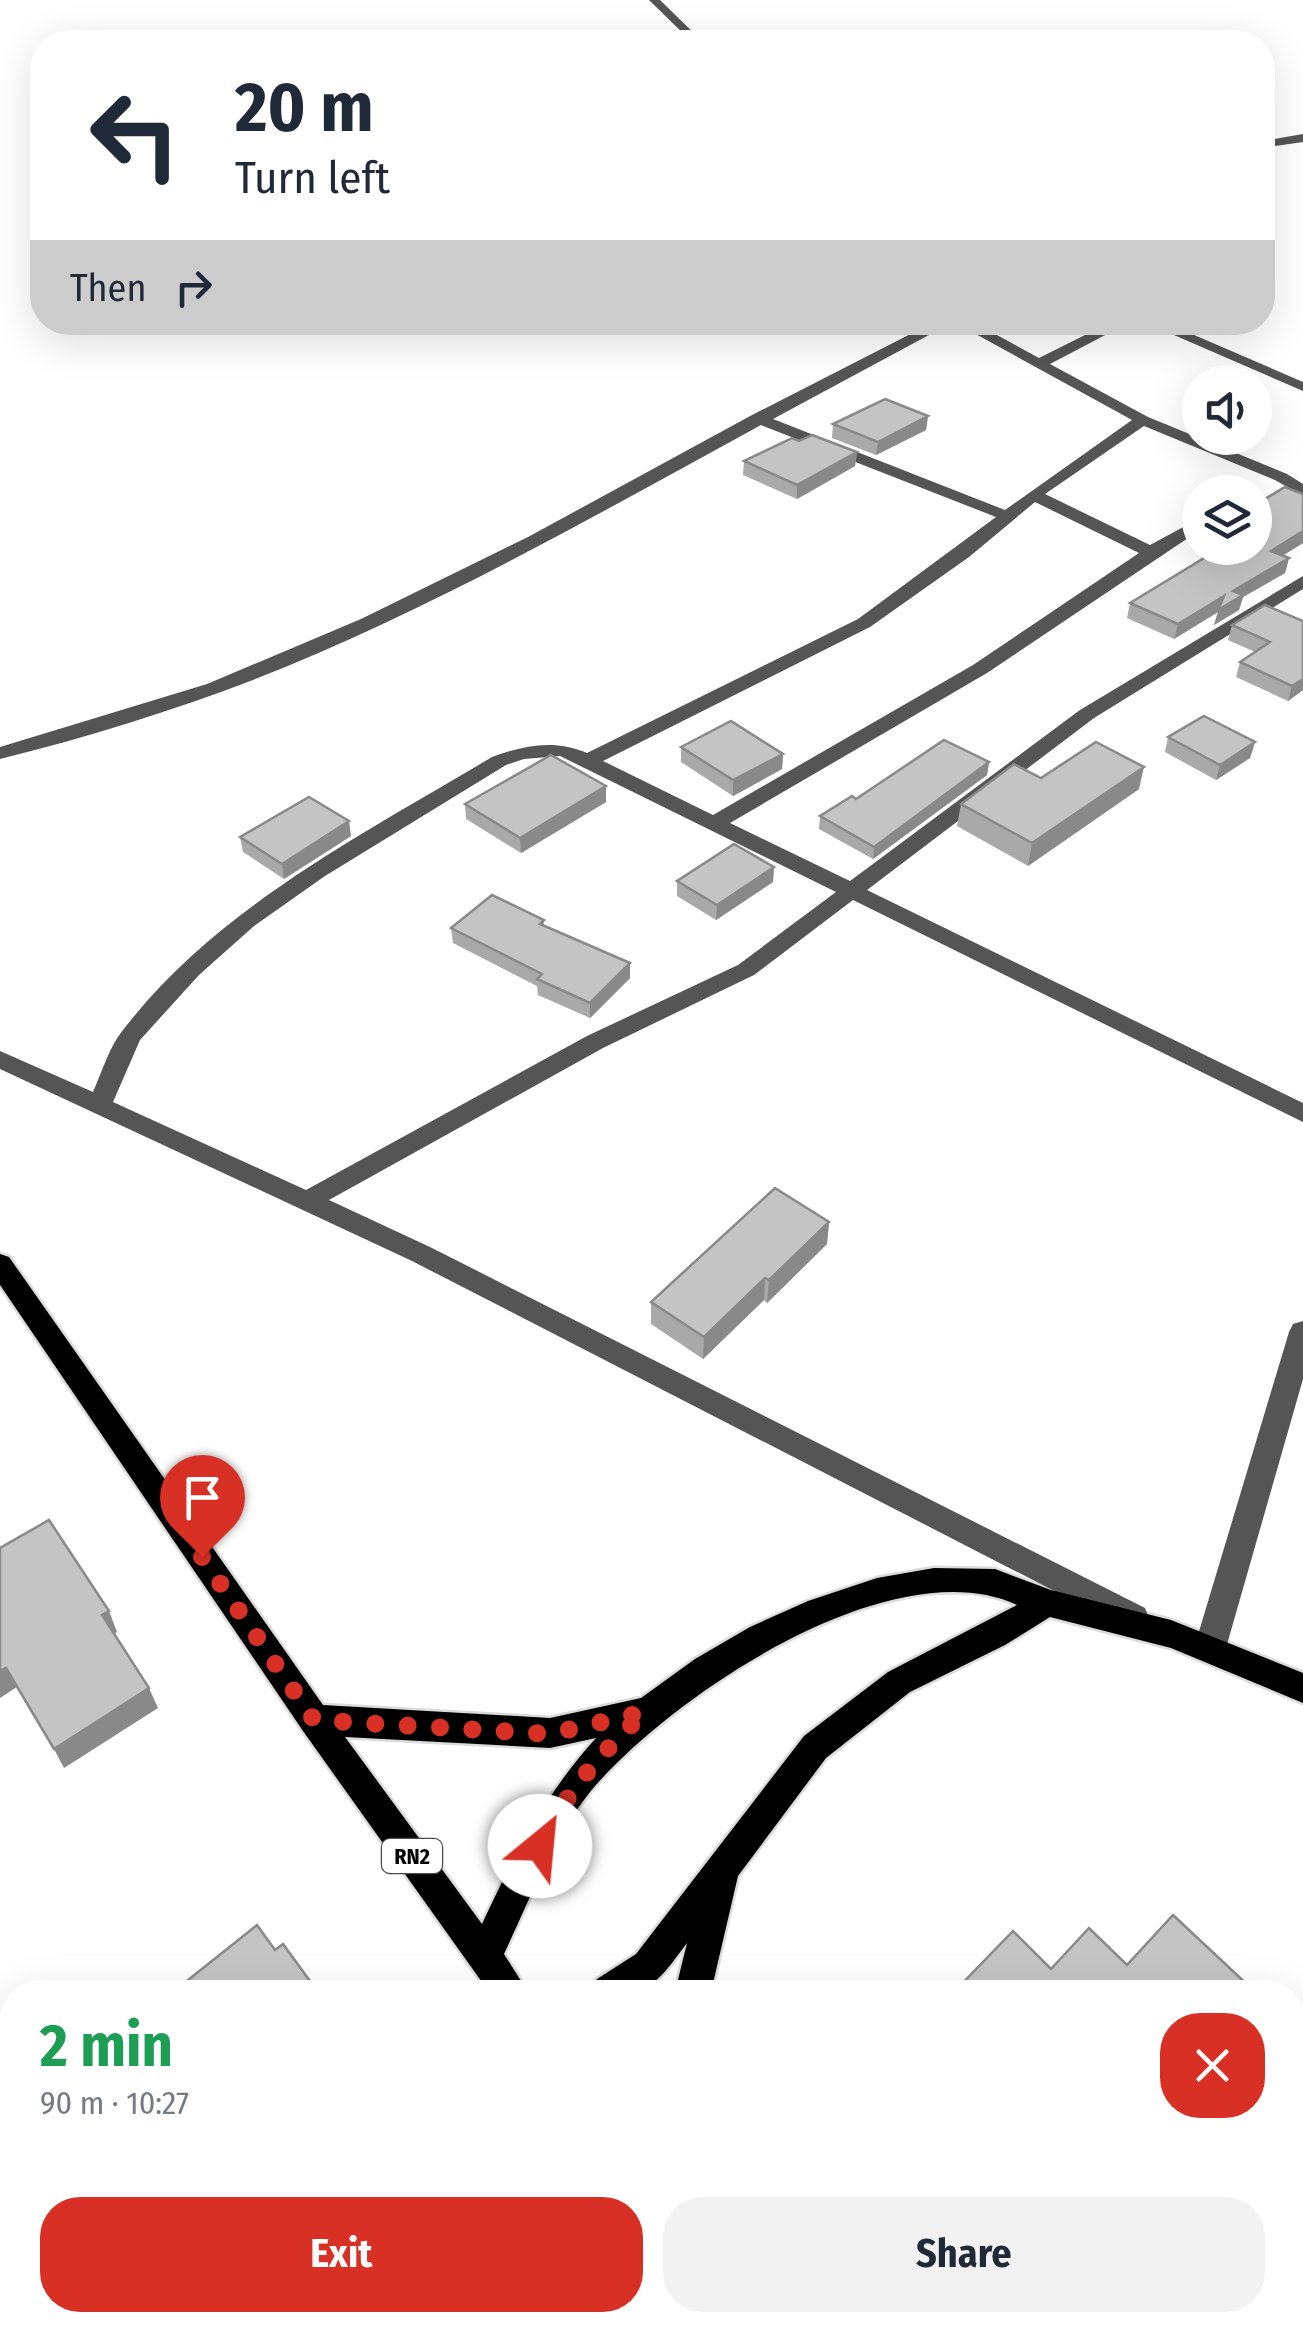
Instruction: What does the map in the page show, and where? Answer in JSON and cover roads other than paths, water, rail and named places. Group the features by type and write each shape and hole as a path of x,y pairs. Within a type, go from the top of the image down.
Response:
{"main road":[{"name":"RN2","path":"0,1264 314,1720 501,1980"},
{"path":"484,1958 555,1815 600,1755 645,1712 709,1668 765,1637 806,1617 890,1589 921,1582 1001,1583 1046,1603 1156,1630 1210,1648 1303,1688"},
{"path":"628,1980 648,1966 806,1756 861,1708 899,1682 994,1635 1046,1603"},
{"path":"314,1720 550,1734 645,1712"},
{"path":"697,1980 723,1870"}],"street":[{"path":"654,0 685,30"},
{"path":"1275,143 1303,138"},
{"path":"0,752 278,664 434,590 920,335"},
{"path":"985,335 1143,420 1303,491"},
{"path":"1038,364 1097,335"},
{"path":"1181,335 1303,387"},
{"path":"757,418 1007,516"},
{"path":"587,761 864,623 1033,495 1143,420"},
{"path":"1033,495 1150,552"},
{"path":"714,822 980,669 1182,534"},
{"path":"306,1202 595,1042 746,970 1087,714 1303,581"},
{"path":"99,1107 130,1036 191,970 246,921 318,871 500,761 540,749 563,750 587,761 1303,1113"},
{"path":"0,1059 421,1254 1156,1630"},
{"path":"1210,1648 1303,1332"}]}
